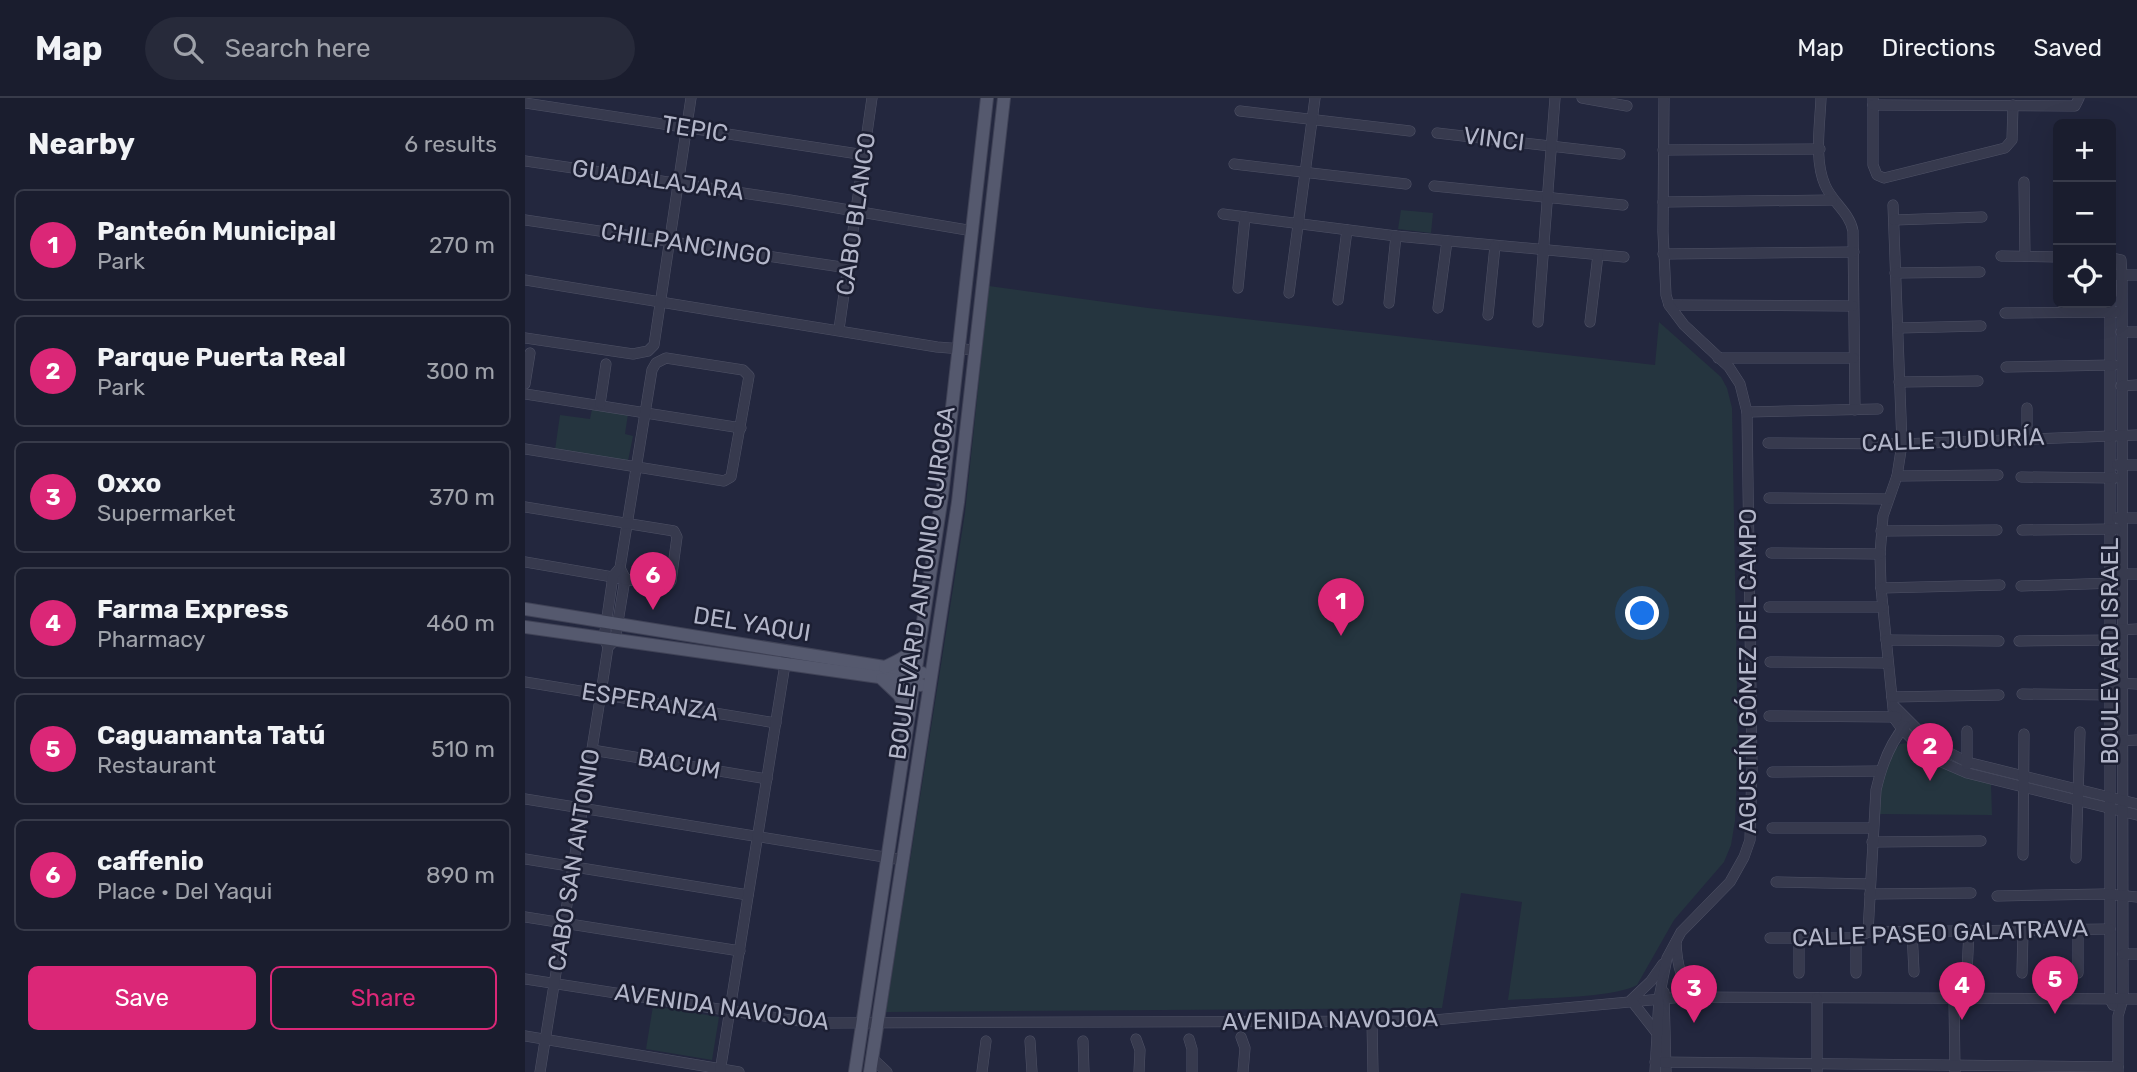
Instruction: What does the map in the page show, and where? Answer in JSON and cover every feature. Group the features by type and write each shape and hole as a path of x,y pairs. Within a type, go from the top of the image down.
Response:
{"main road":[{"name":"BOULEVARD ANTONIO QUIROGA","path":"855,1072 942,496 987,98"},
{"name":"BOULEVARD ANTONIO QUIROGA","path":"870,1072 958,502 1004,98"},
{"name":"DEL YAQUI","path":"525,609 787,650 929,681"},
{"name":"DEL YAQUI","path":"525,626 609,642 784,665 882,672"},
{"path":"909,714 882,672 913,650 921,637"}],"street":[{"path":"525,338 633,354 648,351 654,345 691,98"},
{"name":"CABO BLANCO","path":"839,329 871,98"},
{"path":"1289,293 1315,98"},
{"path":"1538,322 1555,98"},
{"path":"1582,98 1607,100 1627,106"},
{"path":"1664,98 1664,254 1669,305 1853,306"},
{"path":"1821,98 1820,149 1823,182 1832,200 1852,222 1855,410"},
{"path":"2013,105 2012,140 2005,148 1884,178 1877,175 1873,165 1873,101 1977,101 2013,105 2077,102"},
{"name":"TEPIC","path":"525,103 865,156"},
{"path":"1240,111 1410,131"},
{"name":"VINCI","path":"1437,133 1620,154"},
{"path":"1663,150 1820,149"},
{"name":"GUADALAJARA","path":"525,161 973,230"},
{"path":"1234,164 1406,184"},
{"path":"2024,182 2025,256"},
{"path":"1434,186 1623,205"},
{"path":"1663,202 1832,200"},
{"path":"1893,205 1902,444 1897,476 1888,499 1881,531 1880,554 1893,702 1902,721 1930,757 2121,806 2137,815"},
{"path":"1223,214 1396,236 1624,257"},
{"path":"1238,288 1245,217"},
{"path":"1894,220 1982,217"},
{"name":"CHILPANCINGO","path":"525,220 848,268"},
{"path":"1338,300 1346,230"},
{"path":"1389,303 1396,236"},
{"path":"1437,308 1447,241"},
{"path":"1488,315 1495,246"},
{"path":"1664,254 1854,252"},
{"path":"1590,322 1598,255"},
{"path":"2001,256 2053,257"},
{"path":"1895,273 1980,272"},
{"path":"2117,275 2137,275"},
{"name":"BOULEVARD ISRAEL","path":"2117,275 2122,312 2122,435 2121,478 2110,579 2110,695 2121,806 2123,896 2123,999 2117,1016"},
{"path":"525,280 958,349 975,349"},
{"name":"AGUSTÍN GÓMEZ DEL CAMPO","path":"1662,994 1667,958 1676,940 1730,882 1750,840 1751,660 1747,411 1740,384 1729,367 1684,325 1669,305"},
{"path":"2005,313 2092,308"},
{"name":"BOULEVARD ISRAEL","path":"2110,308 2109,477 2122,578 2122,695 2109,803 2110,999"},
{"path":"2112,308 2122,312"},
{"path":"1898,328 1981,326"},
{"path":"2121,332 2137,332"},
{"path":"525,384 530,353"},
{"name":"CABO SAN ANTONIO","path":"612,623 611,588 619,574 644,412 652,370 656,363 666,358 747,372 749,380 741,428"},
{"path":"1718,358 1854,358"},
{"path":"600,404 606,364"},
{"path":"2006,367 2121,365"},
{"path":"1899,382 1978,381"},
{"path":"2121,386 2137,385"},
{"path":"525,394 741,428 729,480 525,449"},
{"path":"2027,408 2027,438"},
{"path":"1747,411 1878,409"},
{"name":"CALLE JUDURÍA","path":"1768,443 1902,444 2137,435"},
{"path":"2109,465 2137,465"},
{"path":"1897,476 1998,475"},
{"path":"2021,477 2121,478"},
{"path":"1769,498 1888,499"},
{"path":"525,507 674,531 677,537 669,584 619,574 525,562"},
{"path":"2022,530 2115,524 2137,518"},
{"path":"1881,531 1997,530"},
{"path":"1771,553 1880,554"},
{"name":"CABO SAN ANTONIO","path":"540,1072 612,623 623,590 619,574"},
{"path":"2021,586 2122,578 2137,574"},
{"path":"1881,588 2000,585"},
{"path":"611,588 623,590"},
{"path":"1769,607 1883,607"},
{"path":"2019,641 2122,635 2137,629"},
{"path":"1886,640 1999,641"},
{"path":"720,1070 787,650"},
{"path":"1770,662 1888,663"},
{"name":"ESPERANZA","path":"525,682 776,723"},
{"path":"2110,683 2137,684"},
{"path":"2022,694 2122,695"},
{"path":"1893,702 1999,695"},
{"path":"1769,716 1902,721"},
{"path":"1868,932 1876,790 1880,771 1902,721"},
{"path":"1967,731 1967,768"},
{"path":"2075,858 2080,732"},
{"path":"2022,855 2024,734"},
{"path":"2116,741 2137,740"},
{"name":"BACUM","path":"592,750 767,779"},
{"path":"1772,772 1880,771"},
{"path":"525,799 903,860"},
{"path":"2121,806 2137,804"},
{"path":"1772,828 1873,828"},
{"path":"1872,842 1982,841"},
{"path":"525,859 748,895"},
{"path":"1776,882 1971,893"},
{"path":"1997,895 2137,897"},
{"path":"525,917 740,951"},
{"path":"2078,929 2078,973"},
{"name":"CALLE PASEO GALATRAVA","path":"1770,938 1856,938 1868,932 2110,929"},
{"path":"1967,973 1969,930"},
{"path":"2022,973 2023,930"},
{"path":"1912,931 1914,972"},
{"path":"1799,937 1799,973"},
{"path":"1856,938 1856,973"},
{"path":"1676,940 1680,976 1699,997"},
{"path":"2123,954 2137,954"},
{"path":"1656,1032 1631,1000 1651,981 1667,958"},
{"name":"AVENIDA NAVOJOA","path":"525,978 790,1020 863,1023 1448,1019 1631,1000 1662,994 1699,997 2137,999"},
{"path":"1661,1067 1656,1032 1662,994"},
{"path":"1661,1067 1662,994"},
{"path":"1817,998 1817,1068"},
{"path":"1954,998 1955,1068"},
{"path":"1661,1067 2118,1069 2117,1016 2110,999"},
{"path":"1372,1021 1373,1072"},
{"path":"525,1036 739,1072"},
{"path":"1241,1037 1245,1048 1243,1072"},
{"path":"1136,1039 1140,1050 1139,1072"},
{"path":"1189,1039 1192,1072"},
{"path":"982,1072 986,1041"},
{"path":"1030,1041 1032,1072"},
{"path":"1083,1041 1084,1072"},
{"path":"872,1058 887,1072"}],"shaded area":[{"path":"1401,210 1433,213 1431,233 1398,229"},
{"path":"989,286 1148,308 1655,365 1659,322 1721,377 1732,408 1738,745 1735,821 1731,845 1724,862 1674,920 1637,985 1594,995 1508,1000 1522,902 1461,893 1442,1008 886,1012 965,513"},
{"path":"592,409 628,414 625,434 633,436 628,461 555,450 560,415 590,419"},
{"path":"1907,743 1929,760 1954,773 1991,784 1992,815 1879,814 1886,768 1894,751 1900,744"},
{"path":"653,1006 719,1017 712,1060 646,1049"}],"place":[{"name":"caffenio","path":"653,610"},
{"name":"Panteón Municipal","path":"1341,636"},
{"name":"Parque Puerta Real","path":"1930,781"},
{"name":"Caguamanta Tatú","path":"2055,1014"},
{"name":"Farma Express","path":"1962,1020"},
{"name":"Oxxo","path":"1694,1023"}]}
